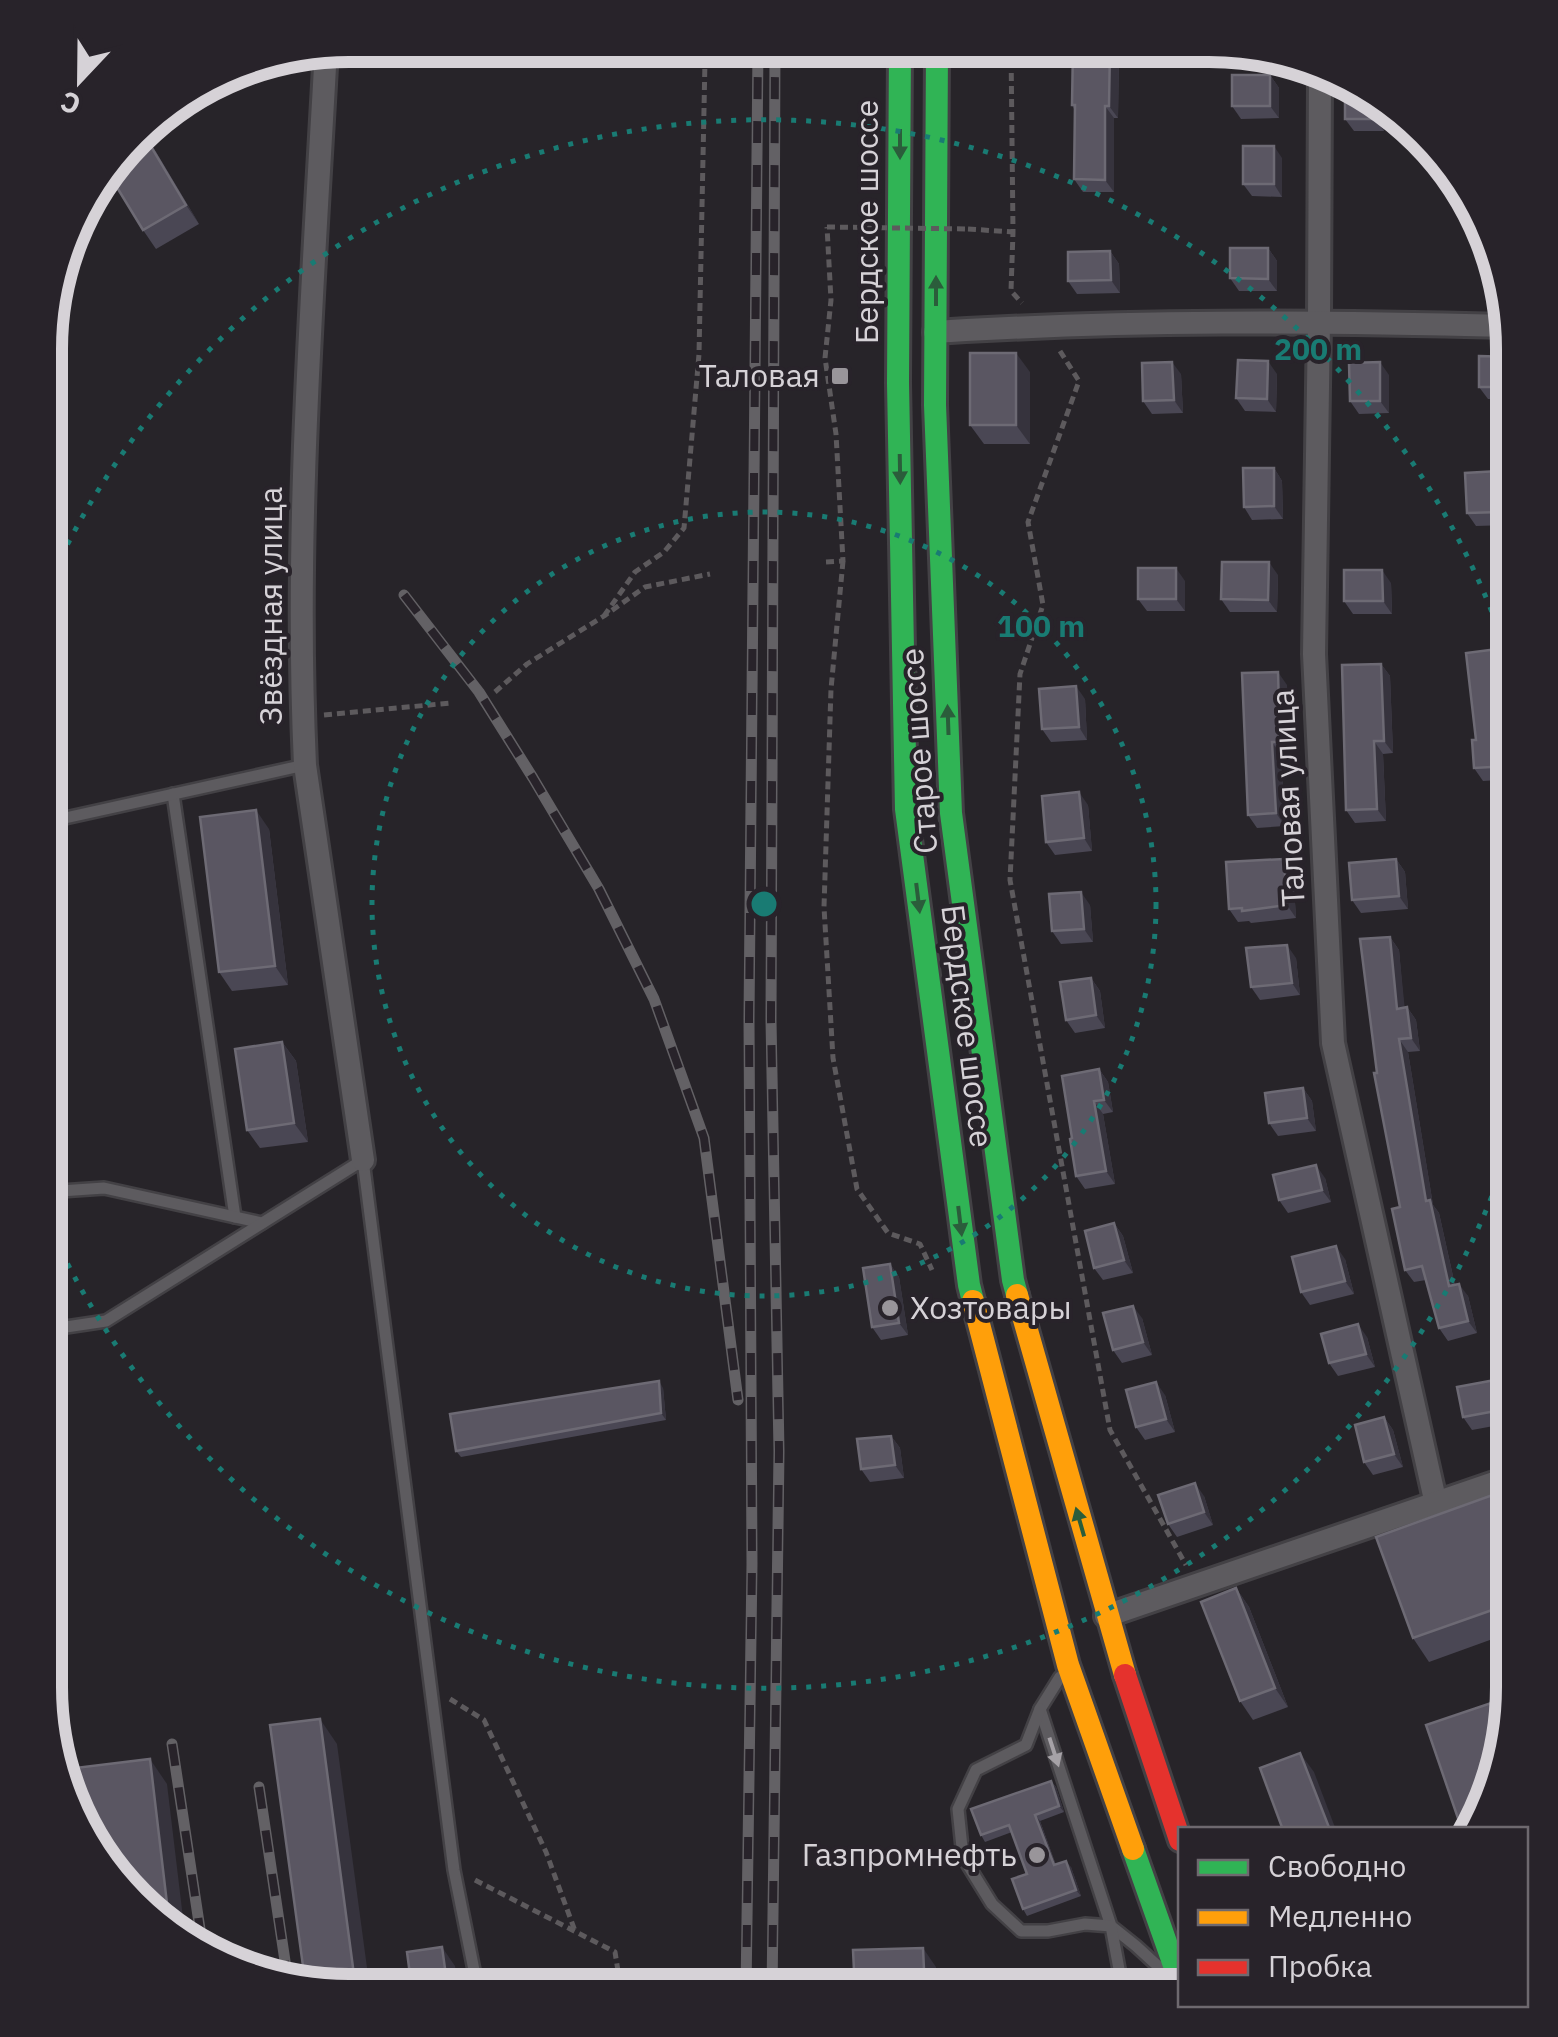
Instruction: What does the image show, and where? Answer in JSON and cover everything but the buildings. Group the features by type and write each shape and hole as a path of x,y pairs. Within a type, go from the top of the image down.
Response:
{"highway":[{"name":"Бердское шоссе","path":"900,62 898,382 906,809 968,1285 1068,1665 1176,1974"},
{"name":"Старое шоссе","path":"937,62 935,405 952,814 1013,1280 1106,1616"},
{"path":"1106,1616 1178,1834"}],"street":[{"name":"Звёздная улица","path":"325,64 302,476 303,714 305,765 362,1160"},
{"name":"Таловая улица","path":"1320,84 1314,654 1333,1043 1436,1504"},
{"path":"935,332 1043,325 1319,322 1494,326"},
{"path":"1106,1616 1495,1483"}],"lane":[{"path":"62,819 305,765"},
{"path":"173,794 235,1217"},
{"path":"62,1328 106,1321 362,1160 454,1870 475,1974"},
{"path":"62,1191 104,1188 262,1223"},
{"path":"1068,1665 1040,1710 1026,1745 976,1770 958,1809 963,1857 992,1904 1020,1931 1085,1924 1111,1926 1168,1974"},
{"path":"1040,1710 1111,1926 1119,1974"}],"path":[{"path":"604,616 635,572 664,552 684,528 699,354 705,62"},
{"path":"1011,62 1011,291 1043,325 1079,381 1028,522 1044,605 1020,674 1010,880 1110,1430 1197,1585"},
{"path":"934,1276 920,1244 888,1234 857,1189 833,1058 824,908 831,689 843,561 836,434 824,358 832,300 827,227 1013,232"},
{"path":"826,562 843,561"},
{"path":"495,692 527,664 644,588 710,574"},
{"path":"303,714 326,716 450,703"},
{"path":"430,1687 484,1720 546,1852 575,1931"},
{"path":"454,1870 615,1952 619,1974"}],"railway":[{"path":"746,1974 752,1564 749,1019 758,62"},
{"path":"772,1974 779,1451 771,1020 775,62"},
{"path":"404,595 479,692 533,778 599,889 654,999 704,1138 738,1400"},
{"path":"172,1744 200,1932"},
{"path":"259,1787 286,1967"}],"traffic: fast":[{"path":"900,62 898,383 906,809 973,1301"},
{"path":"937,62 935,405 951,813 1017,1295"},
{"path":"1133,1849 1177,1974"}],"traffic: slow":[{"path":"1017,1295 1125,1675"},
{"path":"973,1301 1068,1665 1133,1849"}],"traffic: jam":[{"path":"1125,1675 1178,1834"}],"place":[{"name":"Таловая","path":"840,376"},
{"name":"Хозтовары","path":"890,1308"},
{"name":"Газпромнефть","path":"1037,1855"}]}
